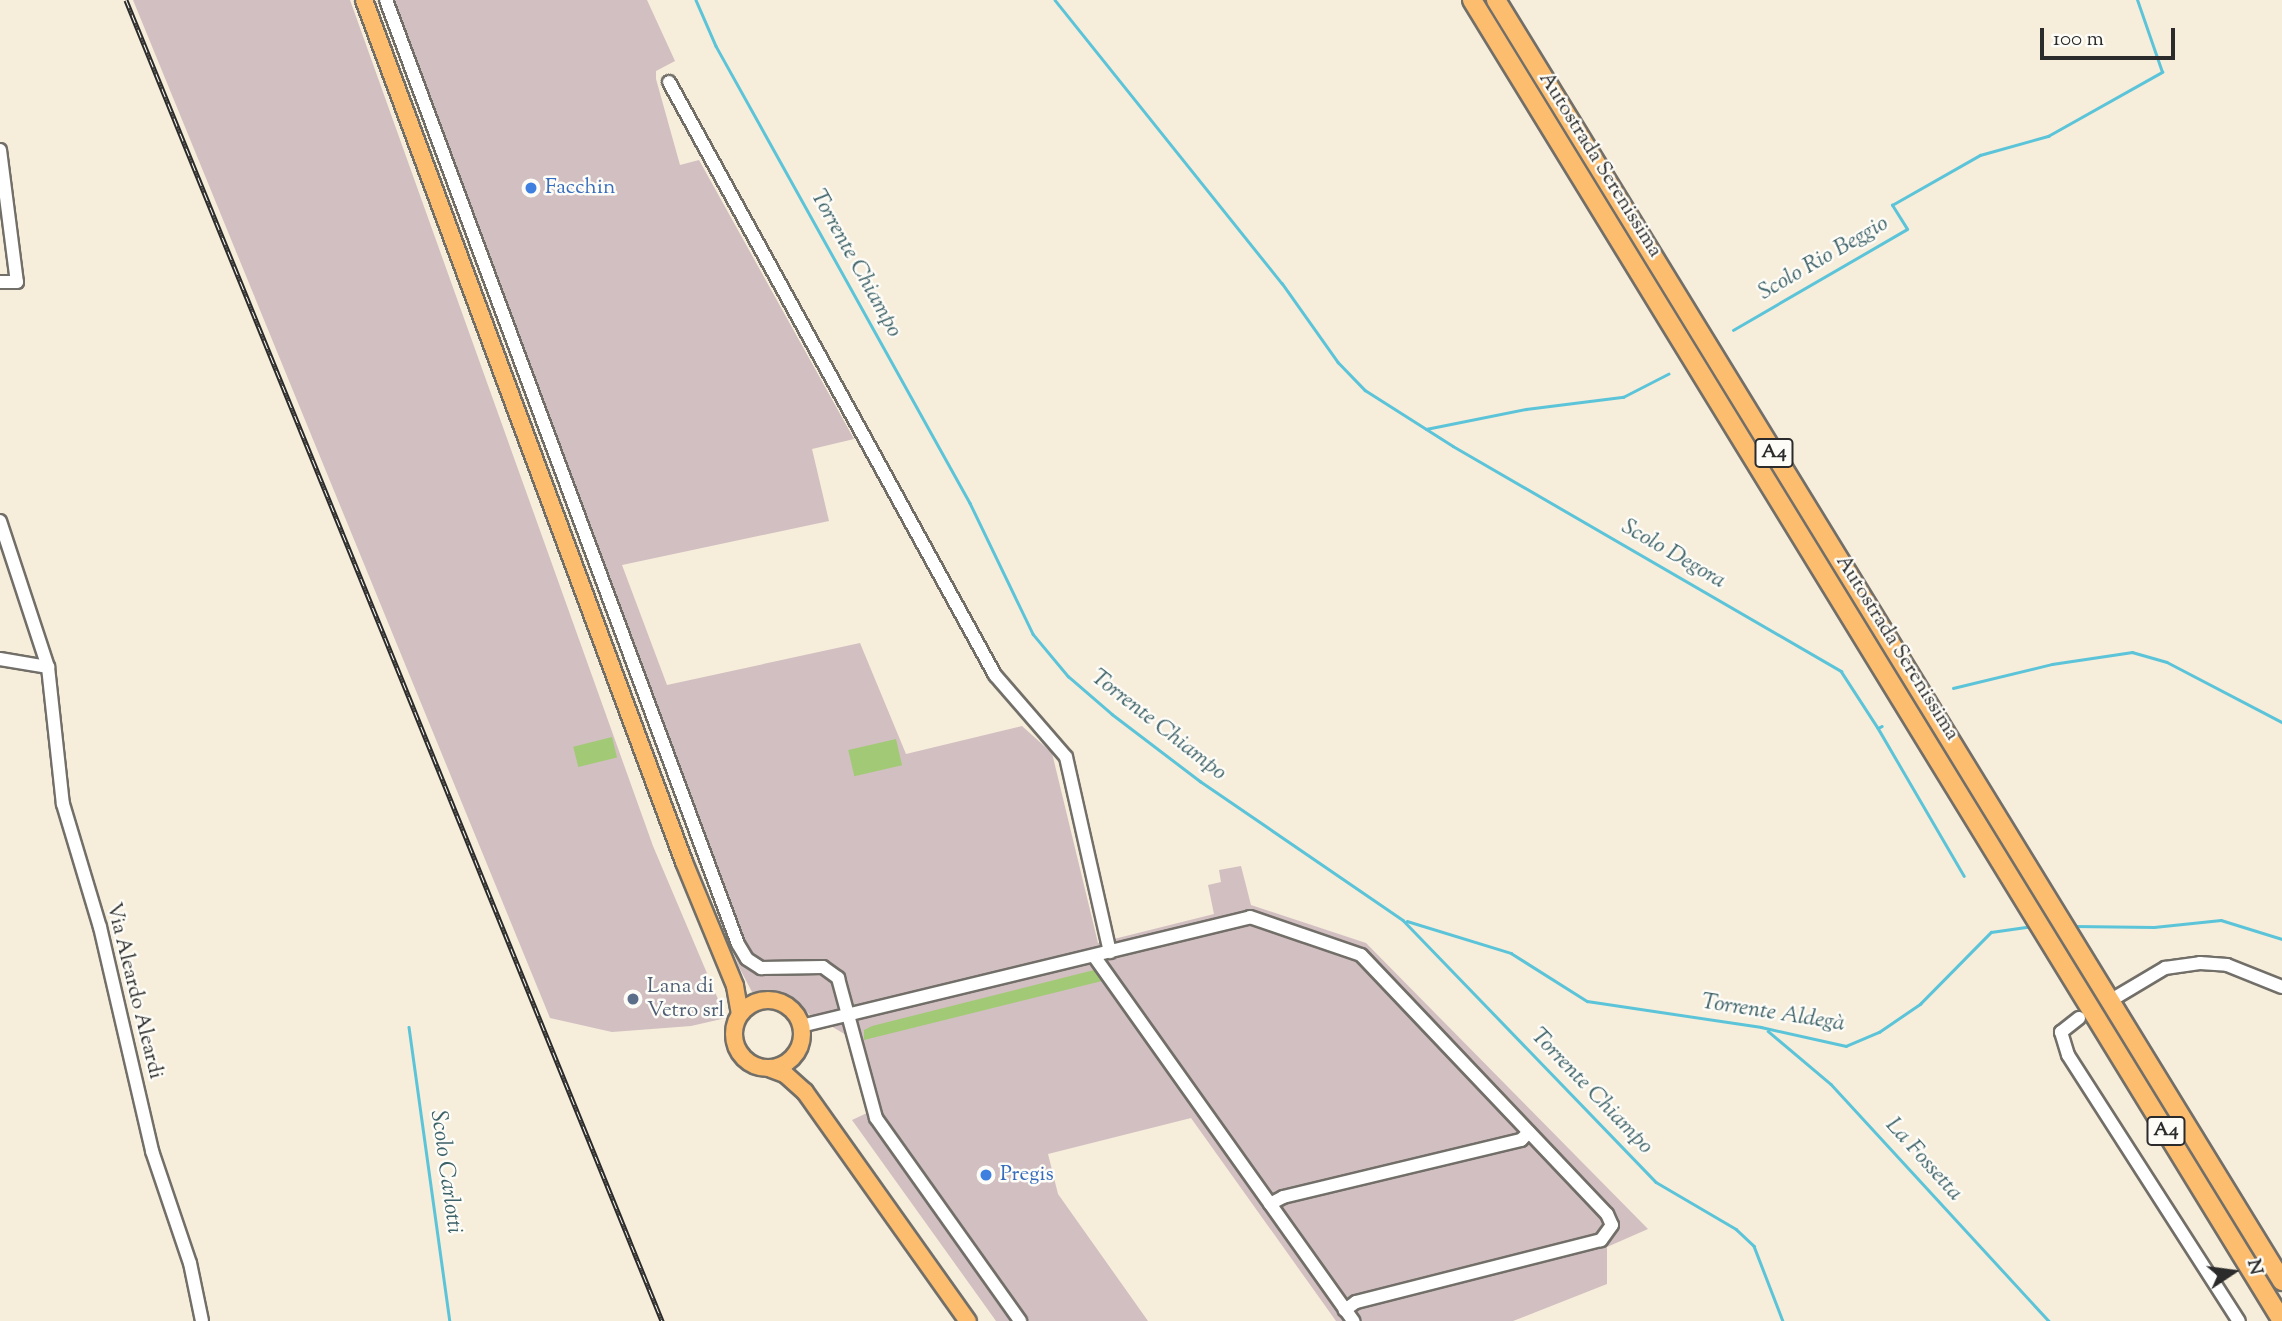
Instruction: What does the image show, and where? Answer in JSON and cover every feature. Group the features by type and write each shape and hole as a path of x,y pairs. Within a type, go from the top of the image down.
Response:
{"highway":[{"name":"Autostrada Serenissima","path":"1472,0 2282,1321"},
{"name":"Autostrada Serenissima","path":"1496,0 2282,1281"}],"main road":[{"path":"364,0 724,961 740,1014 733,1035 741,1056 760,1068 785,1074 805,1092 968,1321"},
{"path":"724,961 740,989 759,1001 780,1002 801,1026 795,1068 805,1092"},
{"path":"740,1014 759,1001"},
{"path":"771,1069 787,1063 798,1051"}],"street":[{"path":"386,0 738,944 747,959 761,968 823,967 838,978 876,1118 1020,1321"},
{"path":"669,82 995,675 1066,757 1110,952"},
{"path":"0,150 17,282 0,282"},
{"name":"Via Aleardo Aleardi","path":"0,521 48,667 63,804 100,927 152,1151 190,1263 202,1321"},
{"path":"0,659 48,667"},
{"path":"801,1026 1250,917 1361,955 1607,1214 1612,1225 1601,1240 1356,1302 1345,1310"},
{"path":"1094,956 1353,1321"},
{"path":"2118,996 2165,968 2200,963 2227,965 2282,987"},
{"path":"2079,1018 2061,1032 2068,1055 2239,1321"},
{"path":"1270,1204 1283,1197 1521,1140 1529,1132"}],"shaded area":[{"path":"133,0 350,0 653,846 726,1018 691,1026 612,1032 550,1018"},
{"path":"381,0 647,0 675,61 656,71 656,79 680,165 699,160 854,439 812,449 829,521 622,565 667,685 860,643 906,754 1022,726 1052,753 1098,943 1214,914 1208,885 1221,882 1219,870 1241,866 1251,905 1366,943 1648,1229 1607,1247 1607,1284 1513,1321 1336,1321 1191,1118 1048,1154 1058,1194 1148,1321 996,1321 852,1120 867,1113 846,1035 831,1026 814,1030 811,1016 791,996 752,992 739,967"}],"green space":[{"path":"612,737 617,757 578,767 573,747"},
{"path":"896,739 902,765 854,776 848,750"},
{"path":"1094,970 1102,981 864,1040 864,1030 872,1026"}],"waterway":[{"name":"Torrente Chiampo","path":"696,0 716,46 970,503 1033,634 1068,676 1112,714 1200,781 1403,920 1656,1182 1736,1229 1754,1246 1783,1321"},
{"path":"1055,0 1282,283 1338,362 1365,390 1453,446 1841,671 1878,728 1882,726"},
{"name":"Scolo Rio Beggio","path":"1733,330 1907,229 1892,205 1980,155 2048,136 2162,72 2137,0"},
{"name":"Scolo Rio Beggio","path":"1426,429 1526,409 1623,397 1668,374"},
{"name":"Scolo Degora","path":"1953,688 2052,664 2132,652 2167,662 2282,722"},
{"path":"1878,728 1964,876"},
{"name":"Torrente Aldegà","path":"2074,926 2154,927 2221,920 2282,939"},
{"name":"Torrente Aldegà","path":"1407,921 1511,953 1587,1001 1761,1027 1846,1046 1879,1032 1920,1004 1991,932 2033,926"},
{"name":"Scolo Carlotti","path":"409,1027 450,1321"},
{"name":"La Fossetta","path":"1768,1031 1831,1084 2049,1321"}],"railway":[{"path":"126,0 662,1321"}],"place":[{"name":"Facchin","path":"531,188"},
{"name":"Lana di Vetro srl","path":"633,999"},
{"name":"Pregis","path":"986,1175"}]}
